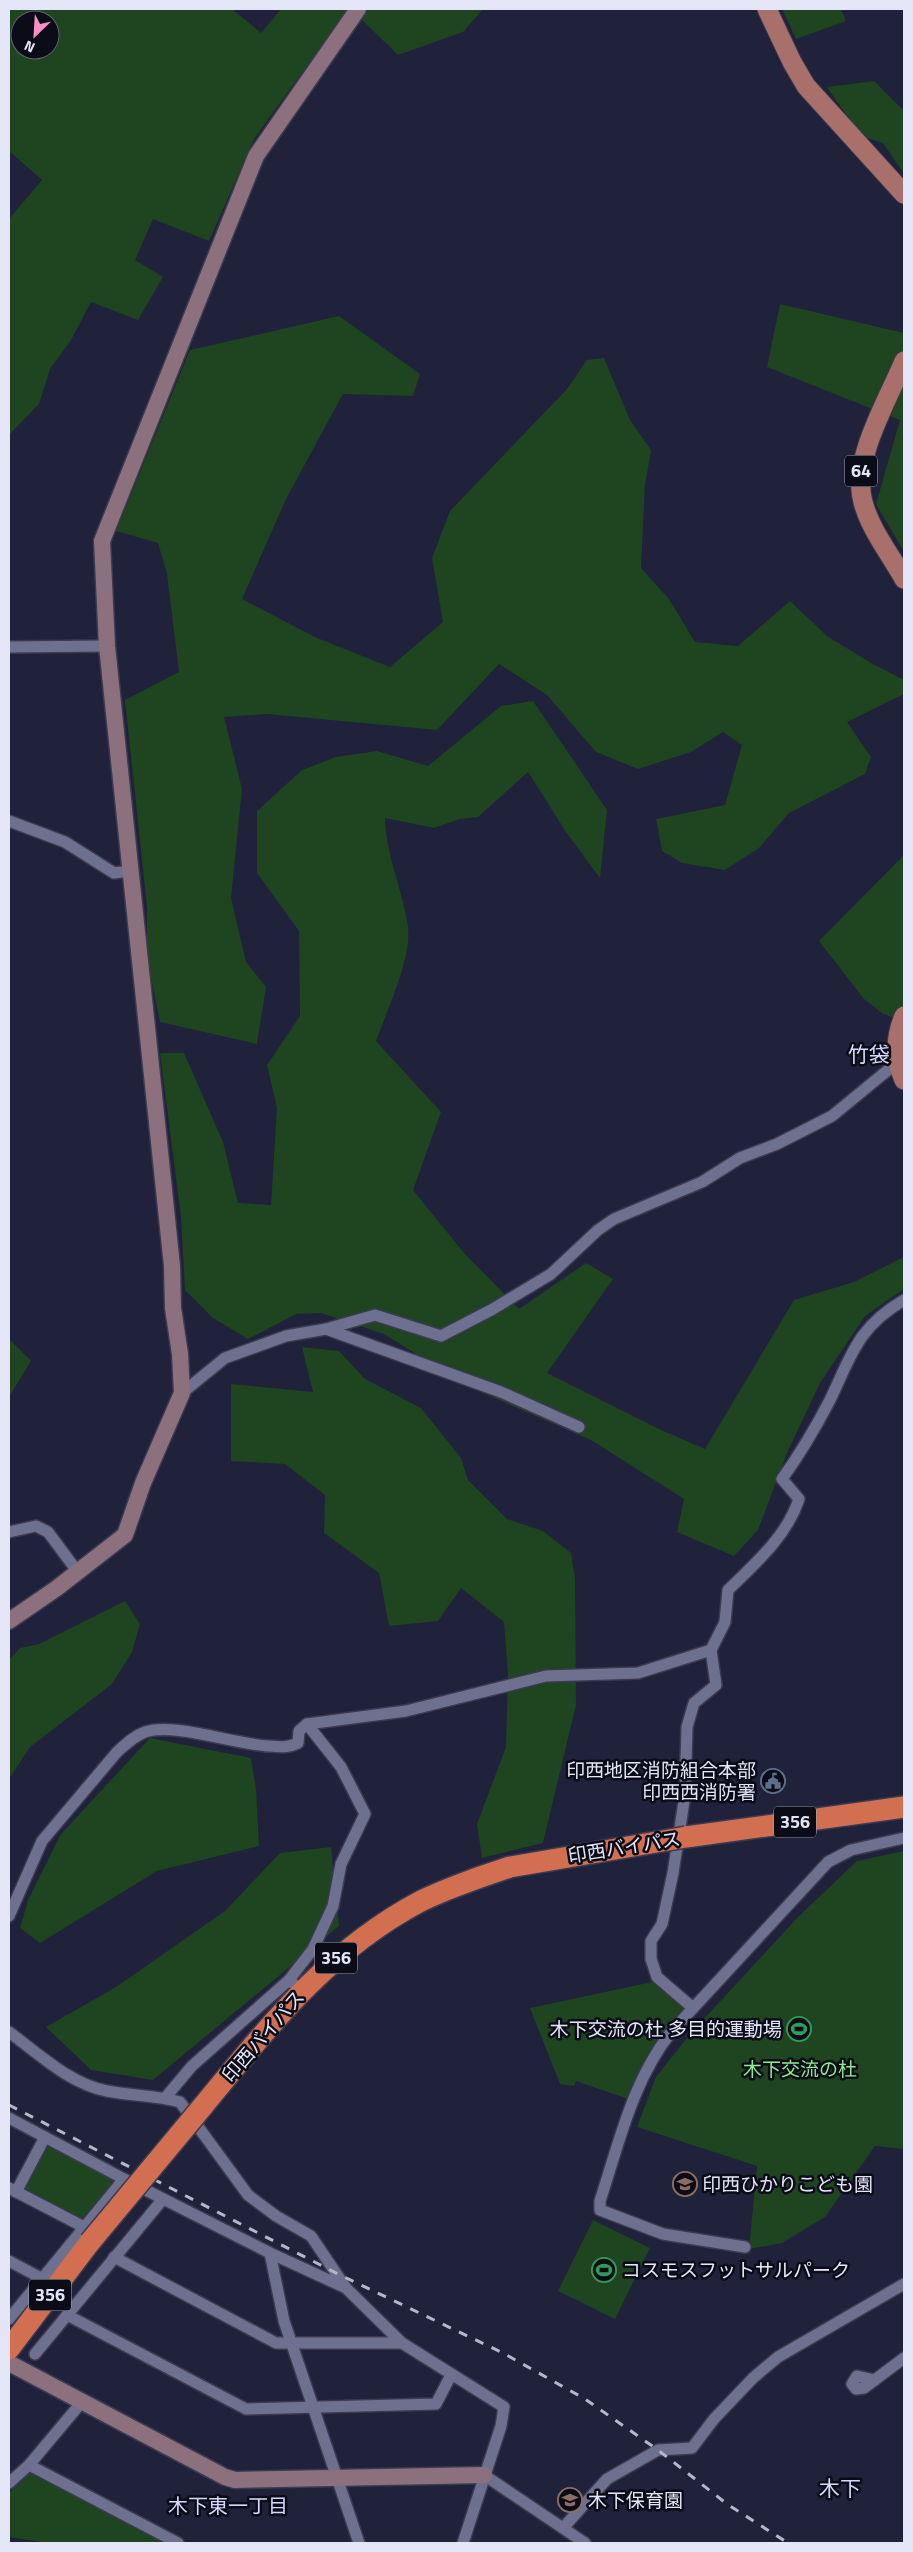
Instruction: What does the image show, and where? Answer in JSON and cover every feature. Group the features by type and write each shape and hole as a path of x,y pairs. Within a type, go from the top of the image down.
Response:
{"highway":[{"name":"印西バイパス","path":"9,2349 87,2234 204,2106 272,2021 295,1985 398,1914 455,1886 510,1867 686,1837 904,1807"}],"main road":[{"path":"768,9 792,62 806,86 904,194"},
{"name":"64","path":"904,362 864,457 860,476 862,500 868,516 904,579"},
{"path":"904,1016 898,1030 897,1046 904,1080"}],"street":[{"path":"9,1621 104,1554 125,1535 143,1483 182,1393 180,1354 173,1308 172,1266 107,646 102,541 256,156 358,9"},
{"path":"9,647 107,646"},
{"path":"9,821 65,842 114,873 131,871"},
{"path":"182,1393 231,1355 286,1336 326,1329 375,1315 441,1336 493,1309 551,1274 598,1230 614,1218 702,1182 740,1158 777,1144 832,1116 899,1061"},
{"path":"693,2008 657,1977 651,1959 651,1941 662,1924 673,1873 684,1795 687,1727 694,1703 716,1685 711,1650 725,1622 728,1590 762,1557 794,1515 800,1499 782,1479 829,1401 861,1337 873,1322 904,1300"},
{"path":"326,1329 501,1392 579,1427"},
{"path":"9,1532 36,1526 48,1532 77,1572"},
{"path":"9,1916 42,1841 131,1739 146,1731 172,1728 248,1745 290,1747 298,1743 299,1731 307,1724 406,1711 546,1676 638,1673 711,1650"},
{"path":"165,2098 192,2066 295,1985 333,1906 341,1864 365,1814 340,1767 307,1724"},
{"path":"745,2247 663,2234 602,2213 599,2207 643,2075 660,2046 693,2008 828,1862 851,1850 904,1838"},
{"path":"9,2032 74,2079 106,2091 165,2098 180,2102 248,2195 276,2216 311,2236 346,2288 402,2344 504,2407 501,2426 462,2543"},
{"path":"9,2118 270,2253 346,2288"},
{"path":"45,2137 13,2190 87,2234"},
{"path":"9,2319 41,2278 87,2234 124,2179"},
{"path":"35,2354 163,2199"},
{"path":"270,2253 284,2321 293,2344 311,2407 359,2543"},
{"path":"114,2257 276,2343 402,2344"},
{"path":"9,2261 41,2278"},
{"path":"563,2528 607,2479 658,2450 692,2448 714,2419 753,2378 778,2357 904,2284"},
{"path":"67,2315 246,2409 436,2404 452,2375"},
{"path":"875,2380 904,2358"},
{"path":"9,2364 225,2477 235,2480 484,2475 585,2543"},
{"path":"9,2484 29,2465 81,2403"},
{"path":"29,2465 178,2543"}],"green space":[{"path":"9,9 232,9 261,33 281,9 348,9 254,139 209,241 153,219 135,260 163,277 138,320 91,302 71,340 50,369 39,404 9,435 9,219 42,180 9,151"},
{"path":"351,9 483,9 463,32 398,55"},
{"path":"782,9 841,9 846,21 796,39"},
{"path":"874,81 904,111 904,174 883,143 861,136 827,87"},
{"path":"780,304 904,333 904,552 876,504 900,420 767,367"},
{"path":"339,316 420,374 413,396 343,394 286,499 242,599 317,638 390,667 443,622 432,558 450,511 567,389 587,360 604,358 630,420 651,450 645,485 641,568 669,599 695,642 738,646 790,601 827,636 871,663 904,680 904,694 847,722 871,757 865,774 789,813 759,848 725,870 682,863 662,851 656,819 725,805 742,745 723,732 691,752 638,769 596,752 547,695 499,664 437,730 267,714 224,717 242,789 231,898 246,962 266,987 257,1044 160,1022 147,958 147,907 125,700 179,672 167,574 158,543 116,531 190,350"},
{"path":"533,701 607,810 600,878 566,832 528,772 478,817 460,819 434,828 385,818 388,846 406,913 408,939 398,984 376,1041 441,1112 413,1190 464,1253 519,1309 586,1263 613,1279 547,1373 659,1429 705,1449 794,1300 854,1282 904,1257 904,1289 865,1316 820,1383 787,1453 758,1530 734,1556 677,1532 684,1499 591,1440 469,1387 384,1334 321,1313 296,1314 248,1339 213,1318 185,1290 181,1217 160,1053 184,1053 223,1142 238,1203 271,1205 277,1108 267,1065 300,1016 299,931 257,873 257,811 302,770 336,757 377,751 428,766 501,706"},
{"path":"904,855 904,1021 883,1014 864,999 819,941"},
{"path":"9,1339 31,1361 9,1397"},
{"path":"302,1347 339,1351 365,1379 421,1408 461,1458 468,1480 507,1519 543,1531 571,1553 575,1579 576,1705 543,1843 482,1858 477,1824 506,1747 508,1674 504,1622 461,1588 438,1621 389,1626 379,1573 324,1533 325,1495 285,1464 231,1461 231,1384 313,1392"},
{"path":"125,1601 140,1624 132,1652 112,1684 30,1747 9,1779 9,1660 20,1648 39,1644"},
{"path":"150,1738 251,1758 256,1789 259,1846 157,1871 40,1943 20,1928 28,1900 61,1834"},
{"path":"331,1847 339,1926 153,2080 91,2070 46,2027 116,1987 225,1911 280,1853"},
{"name":"木下交流の杜","path":"904,1851 904,2149 875,2146 825,2217 782,2243 749,2249 757,2166 637,2127 656,2077 690,2034 798,1917 857,1861"},
{"path":"652,1982 660,1982 685,2010 654,2045 628,2099 576,2081 574,2086 560,2084 530,2008"},
{"path":"46,2143 115,2180 85,2221 23,2191"},
{"name":"コスモスフットサルパーク","path":"593,2220 650,2248 615,2319 558,2291"},
{"path":"30,2473 168,2543 49,2543 9,2537 9,2493"}],"railway":[{"path":"9,2105 338,2274 503,2353 585,2399 658,2450 727,2504 788,2543"}],"place":[{"name":"印西地区消防組合本部 印西西消防署","path":"773,1781"},
{"name":"木下交流の杜 多目的運動場","path":"799,2029"},
{"name":"印西ひかりこども園","path":"685,2184"},
{"name":"コスモスフットサルパーク","path":"604,2270"},
{"name":"木下保育園","path":"570,2500"}],"district":[{"name":"竹袋","path":"869,1055"},
{"name":"木下","path":"840,2489"},
{"name":"木下東一丁目","path":"228,2506"}]}
